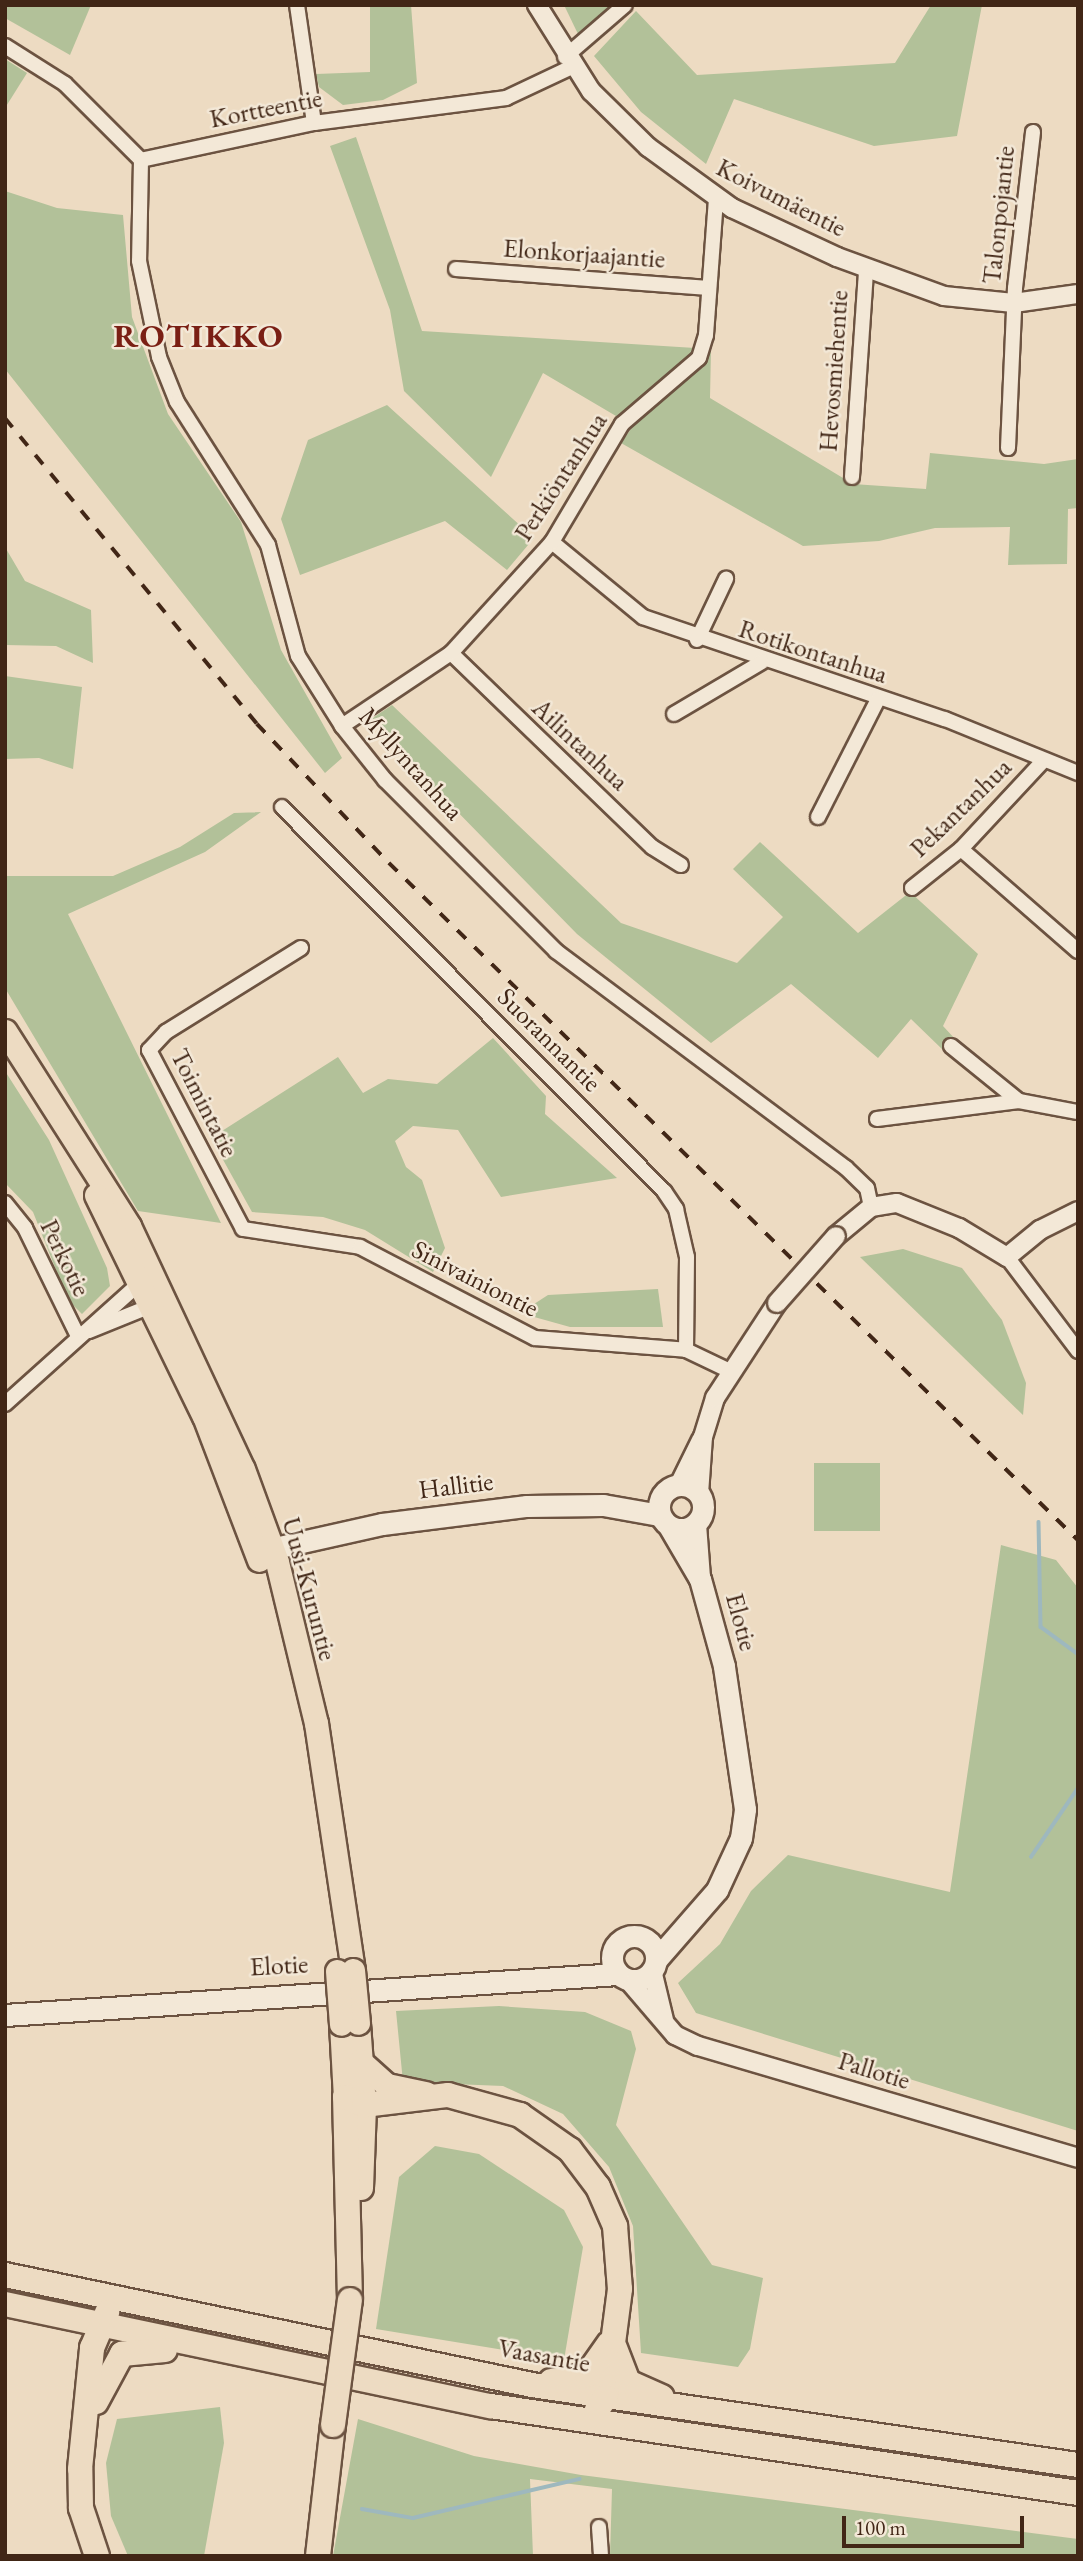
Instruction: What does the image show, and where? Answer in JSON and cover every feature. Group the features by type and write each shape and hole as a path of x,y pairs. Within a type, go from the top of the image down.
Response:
{"highway":[{"path":"318,2556 350,2300 355,2101 439,2095 520,2115 555,2136 586,2169 607,2206 619,2245 606,2398 579,2421"},
{"name":"Vaasantie","path":"5,2275 205,2320 532,2385 700,2413 1078,2465"},
{"path":"5,2304 95,2336"},
{"path":"97,2556 81,2508 82,2454 95,2336 113,2310 205,2320"},
{"path":"5,2311 95,2336 207,2349 579,2421 1078,2493"},
{"path":"532,2385 587,2375 613,2337"},
{"path":"613,2337 628,2382 700,2413"},
{"path":"82,2454 115,2359 139,2349 207,2349"},
{"path":"307,2556 327,2481"}],"main road":[{"name":"Uusi-Kuruntie","path":"5,1031 70,1128 145,1279 220,1411 267,1557 331,1806 355,2101"},
{"name":"Hallitie","path":"267,1557 318,1541 459,1512 603,1505 671,1488"},
{"path":"664,1521 671,1488 699,1494"},
{"name":"Elotie","path":"5,2015 556,1975 622,1976 654,1965 694,1917 733,1858 745,1809 733,1708 699,1579 695,1524 703,1507 699,1494"},
{"name":"Hallitie","path":"603,1505 664,1521 695,1524"},
{"name":"Elotie","path":"664,1521 699,1579"},
{"path":"654,1965 645,1938 694,1917"},
{"name":"Elotie","path":"556,1975 612,1951 627,1936 645,1938"},
{"path":"612,1951 622,1976"},
{"name":"Uusi-Kuruntie","path":"349,2024 360,2061 355,2101"},
{"path":"360,2061 387,2085 439,2095"}],"street":[{"path":"297,5 314,123"},
{"name":"Koivumäentie","path":"537,5 569,62 648,147 716,199 866,269 944,296 1014,303 1078,294"},
{"name":"Kortteentie","path":"141,160 314,123 506,98 569,62 625,5"},
{"path":"5,46 65,84 141,160"},
{"name":"Talonpojantie","path":"1008,448 1014,303 1033,132"},
{"name":"Myllyntanhua","path":"141,160 139,261 159,357 177,402 268,545 299,656 342,726 385,780 556,951 846,1168 867,1188 871,1207"},
{"name":"Perkiöntanhua","path":"342,726 451,653 552,542 622,425 699,358 716,199"},
{"name":"Elonkorjaajantie","path":"456,269 708,288"},
{"name":"Hevosmiehentie","path":"852,477 866,269"},
{"name":"Rotikontanhua","path":"552,542 643,617 697,640 878,699 1078,773"},
{"path":"697,640 726,579"},
{"name":"Ailintanhua","path":"451,653 652,847 681,865"},
{"path":"674,714 762,662"},
{"path":"818,817 878,699"},
{"name":"Pekantanhua","path":"912,888 961,849 1043,761"},
{"name":"Suorannantie","path":"282,807 664,1191 676,1209 687,1257 686,1350"},
{"path":"961,849 1078,951"},
{"name":"Toimintatie","path":"243,1229 149,1050 166,1031 301,948"},
{"path":"951,1046 1019,1101"},
{"path":"877,1119 1019,1101 1078,1112"},
{"name":"Perkotie","path":"5,1203 25,1228 78,1336"},
{"path":"671,1488 703,1437 728,1370 777,1303 836,1236 871,1207 907,1205 1007,1257 1078,1351"},
{"path":"1007,1257 1040,1230 1078,1211"},
{"name":"Sinivainiontie","path":"243,1229 360,1247 535,1338 686,1350 728,1370"},
{"path":"5,1404 78,1336 145,1279"},
{"path":"78,1336 158,1303"},
{"path":"699,1494 703,1437"},
{"path":"654,1965 664,2020"},
{"name":"Pallotie","path":"622,1976 664,2020 698,2046 1078,2158"},
{"path":"599,2527 601,2556"}],"green space":[{"path":"5,5 91,5 70,55 5,18"},
{"path":"370,5 411,5 417,83 383,100 343,105 319,87 316,74 370,72"},
{"path":"564,5 614,5 578,34"},
{"path":"931,5 982,5 957,136 874,146 734,99 706,164 641,112 594,56 636,11 697,75 895,63"},
{"path":"5,59 27,73 5,108"},
{"path":"356,137 422,331 711,349 710,398 853,484 926,489 930,453 1044,464 1078,459 1078,508 1068,509 1067,564 1008,565 1010,527 935,528 879,541 803,546 621,443 633,426 543,373 491,477 404,391 390,310 330,146"},
{"path":"5,191 57,208 123,215 132,317 168,414 241,522 281,650 342,758 325,773 5,369"},
{"path":"387,405 534,538 507,570 445,521 300,575 281,519 308,440"},
{"path":"5,547 25,581 91,610 93,663 56,646 5,645"},
{"path":"5,676 82,687 73,769 39,758 5,759"},
{"path":"392,705 621,923 737,963 783,917 733,869 760,842 858,933 910,892 978,954 943,1026 956,1040 944,1051 911,1019 878,1058 791,984 711,1043 577,934 402,755 371,719"},
{"path":"261,812 205,852 68,914 221,1223 138,1211 5,988 5,876 113,876 180,847 234,813"},
{"path":"493,1038 546,1096 545,1114 617,1178 501,1197 458,1130 413,1126 395,1141 406,1167 422,1180 445,1248 433,1272 365,1230 323,1217 252,1212 211,1138 338,1057 363,1093 388,1079 437,1084"},
{"path":"5,1071 49,1140 107,1268 110,1286 82,1314 68,1300 33,1212 5,1183"},
{"path":"903,1249 962,1268 1002,1320 1026,1383 1023,1415 860,1257"},
{"path":"658,1289 663,1327 570,1327 520,1313 548,1295"},
{"path":"814,1463 880,1463 880,1531 814,1531"},
{"path":"1001,1545 1056,1560 1078,1588 1078,2131 696,2013 678,1983 720,1944 751,1891 788,1855 950,1892"},
{"path":"499,2006 585,2012 631,2031 636,2049 616,2125 712,2265 763,2278 750,2349 738,2367 641,2353 633,2226 609,2167 563,2114 503,2086 403,2082 396,2011"},
{"path":"435,2146 479,2154 564,2210 583,2247 564,2360 376,2329 399,2177"},
{"path":"220,2407 224,2443 204,2556 128,2556 111,2516 106,2463 117,2419"},
{"path":"358,2419 474,2456 581,2475 1078,2539 1078,2556 610,2556 612,2489 530,2479 533,2556 333,2556"}],"waterway":[{"path":"1039,1522 1041,1627 1078,1654"},
{"path":"1031,1857 1078,1788"},
{"path":"362,2509 413,2518 579,2479"}],"railway":[{"path":"5,418 257,724 389,863 1078,1540"}],"district":[{"name":"ROTIKKO","path":"199,336"}]}
